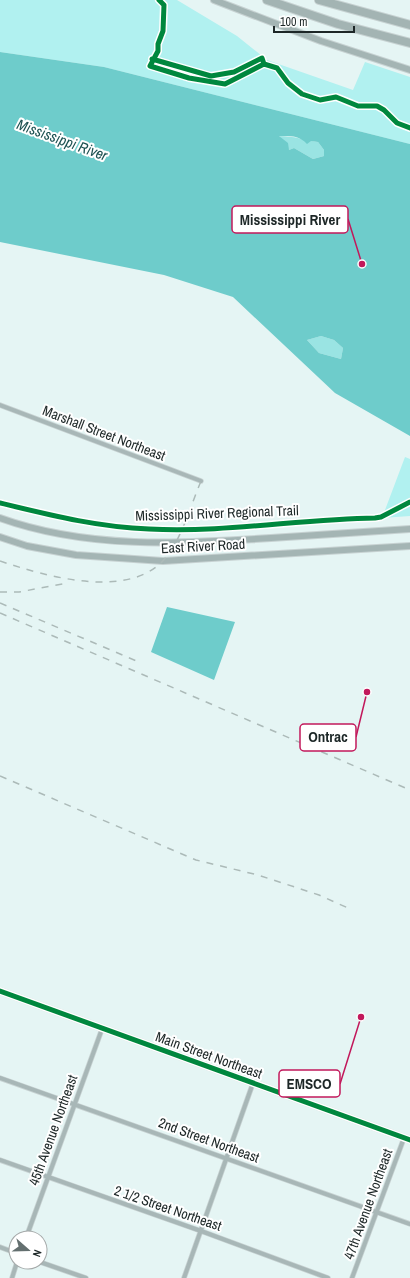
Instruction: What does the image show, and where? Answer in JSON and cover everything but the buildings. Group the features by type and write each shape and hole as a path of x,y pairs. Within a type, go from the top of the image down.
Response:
{"highway":[{"path":"267,0 326,21 410,43"},
{"path":"319,0 410,25"}],"street":[{"path":"214,0 315,39 410,70"},
{"name":"Marshall Street Northeast","path":"0,405 201,481"},
{"name":"East River Road","path":"0,518 16,524 120,542 199,543 410,529"},
{"name":"East River Road","path":"0,537 26,546 76,555 163,561 410,546"},
{"name":"Main Street Northeast","path":"0,991 407,1139"},
{"name":"45th Avenue Northeast","path":"29,1230 102,1029"},
{"name":"2nd Street Northeast","path":"0,1078 410,1224"},
{"path":"184,1278 253,1083"},
{"name":"47th Avenue Northeast","path":"352,1278 407,1139"},
{"name":"2 1/2 Street Northeast","path":"0,1160 201,1230 328,1278"},
{"path":"48,1265 86,1278"}],"shaded area":[{"path":"0,0 177,0 237,36 267,60 353,90 365,62 410,77 410,144 104,67 0,52"},
{"path":"279,136 294,137 318,142 324,150 324,156 313,159 294,148 289,150"},
{"path":"321,336 334,340 343,348 341,359 319,353 307,340"},
{"path":"405,457 410,459 410,516 382,518"}],"water":[{"path":"0,52 104,67 410,144 410,436 335,393 233,297 164,275 0,242","holes":["279,136 291,136 301,139 307,144 311,141 318,142 324,150 324,156 313,159 294,148 289,150 288,143","321,336 334,340 343,348 341,359 319,353 307,340"]},
{"path":"167,607 235,622 214,680 151,652"}],"railway":[{"path":"0,561 63,578 111,582 132,578 152,570 167,556 182,530 201,481"},
{"path":"0,592 19,592 68,583"},
{"path":"0,603 139,662"},
{"path":"0,613 410,790"},
{"path":"0,776 196,860 258,875 319,895 348,908"}],"cycle path":[{"path":"159,0 164,5 163,31 158,44 158,51 150,66 189,78 225,84 264,64 277,68 288,83 302,94 320,100 336,97 358,106 377,106 384,110 397,123 410,128"},
{"path":"152,59 211,76 234,72 262,58 264,64"},
{"name":"Mississippi River Regional Trail","path":"0,503 55,516 111,526 177,530 234,528 375,518 381,517 410,502"},
{"path":"0,991 410,1140"}],"place":[{"name":"Mississippi River","path":"362,264"},
{"name":"Ontrac","path":"367,692"},
{"name":"EMSCO","path":"361,1017"}]}
